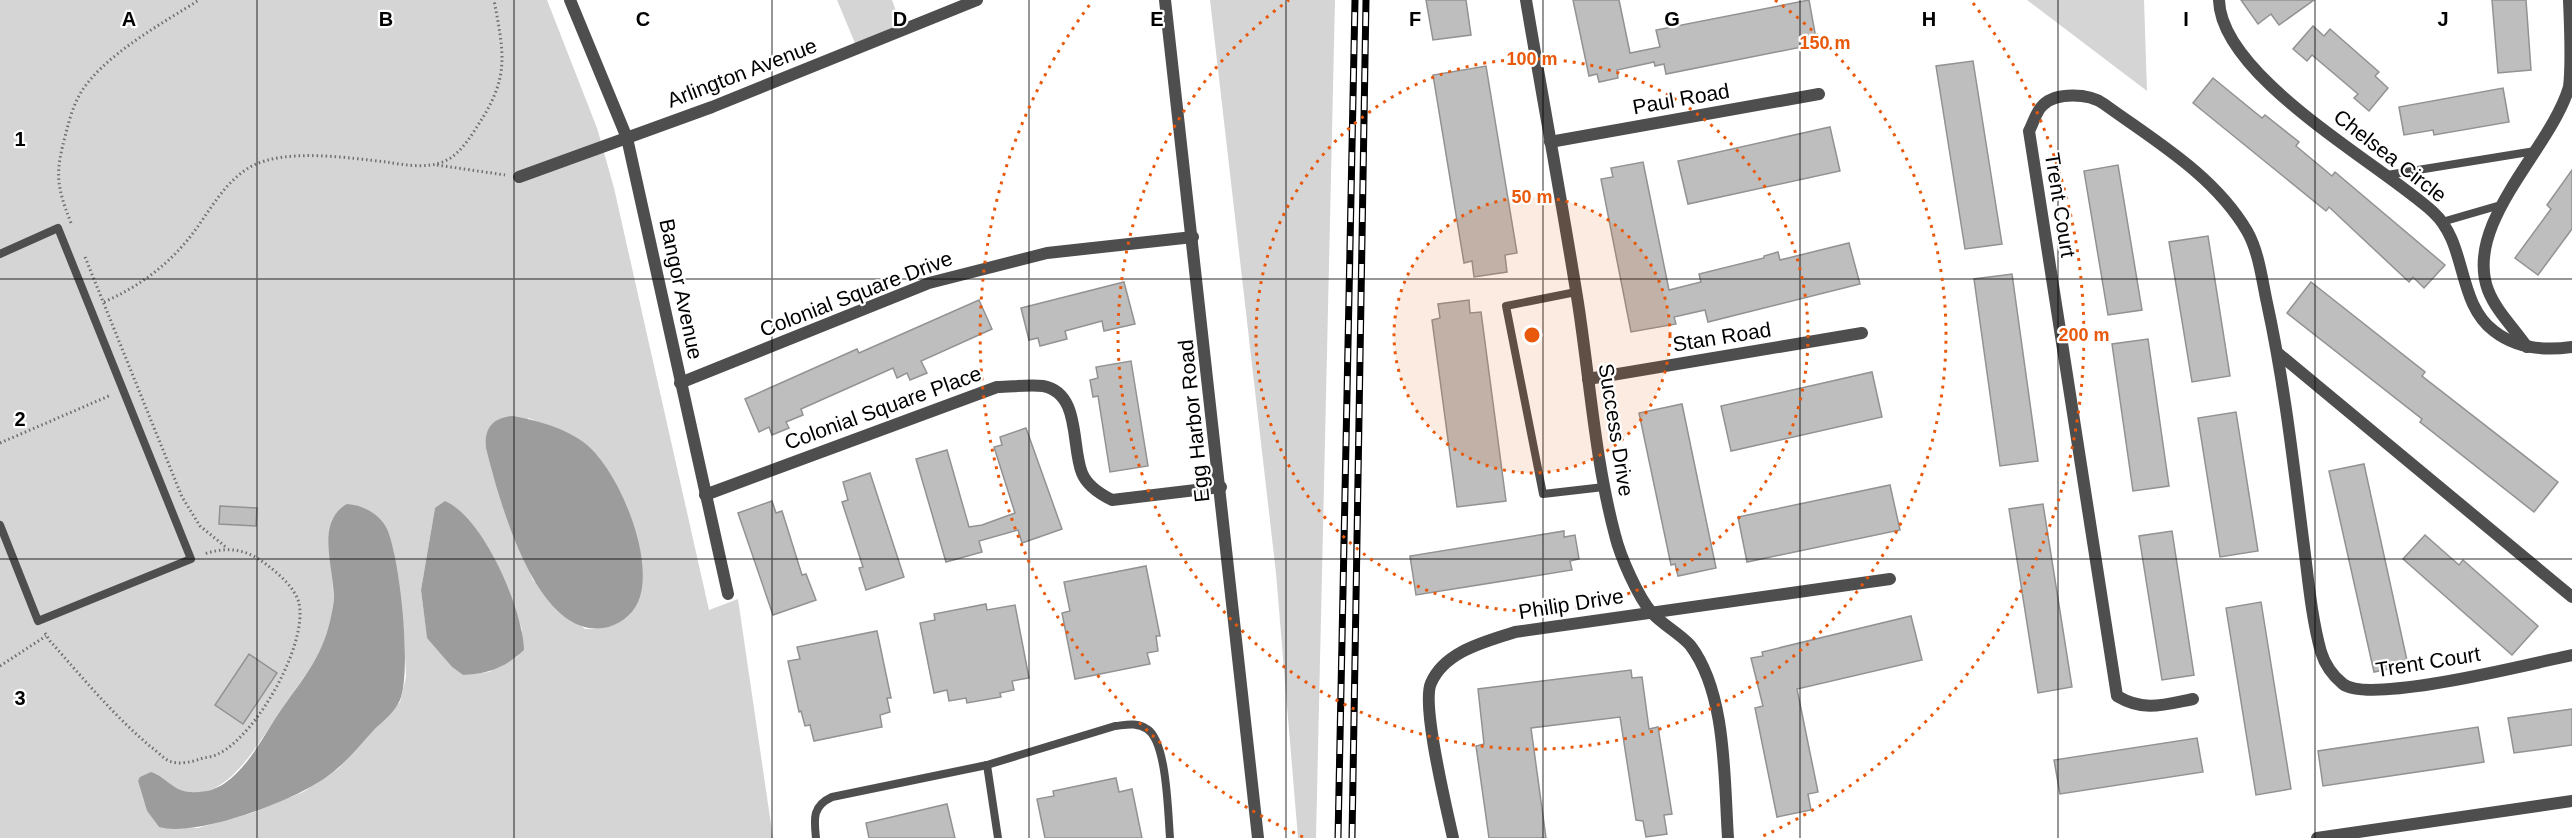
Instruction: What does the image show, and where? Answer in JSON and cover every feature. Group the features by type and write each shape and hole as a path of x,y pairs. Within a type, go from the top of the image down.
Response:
{"street":[{"name":"Bangor Avenue","path":"570,0 627,138 728,594"},
{"name":"Arlington Avenue","path":"519,177 712,108 977,0"},
{"name":"Egg Harbor Road","path":"1165,0 1221,487 1257,838"},
{"name":"Success Drive","path":"1526,0 1576,292 1604,487 1616,538 1651,612 1689,645 1705,672 1713,694 1720,737 1728,838"},
{"name":"Chelsea Circle","path":"2219,0 2219,12 2227,32 2243,58 2303,114 2387,176 2442,222 2456,249 2469,296 2492,330 2509,341 2527,346 2551,350 2572,347"},
{"path":"2527,346 2505,318 2488,290 2483,272 2485,241 2535,151 2567,101 2569,0"},
{"name":"Paul Road","path":"1550,142 1819,94"},
{"name":"Trent Court","path":"2193,699 2153,707 2132,705 2117,696 2029,131 2042,106 2052,99 2083,96 2100,101 2185,162 2228,201 2249,234 2256,254 2279,354 2309,577 2321,651 2328,669 2345,686 2359,691 2441,682 2572,655"},
{"name":"Colonial Square Drive","path":"680,383 929,283 1047,253 1193,237"},
{"name":"Stan Road","path":"1588,379 1862,333"},
{"path":"2279,354 2572,597"},
{"name":"Colonial Square Place","path":"705,495 997,387 1043,386 1057,392 1069,406 1082,474 1098,493 1112,500 1221,487"},
{"name":"Philip Drive","path":"1453,838 1431,727 1430,685 1439,670 1467,647 1515,632 1890,579"},
{"path":"2317,838 2385,834 2572,801"}],"lane":[{"path":"2387,176 2535,151"},
{"path":"2442,222 2504,204"},
{"path":"0,254 58,228 191,559 38,621 0,525"},
{"path":"1576,292 1506,306 1543,494 1604,487"},
{"path":"816,838 813,816 815,811 832,797 987,765 1115,726 1136,724 1149,729 1159,748 1170,838"},
{"path":"987,765 998,838"}],"path":[{"path":"72,224 63,203 57,167 69,121 80,94 105,67 144,33 199,0"},
{"path":"435,165 447,161 471,136 495,98 502,75 504,52 494,0"},
{"path":"104,302 135,287 165,265 236,178 252,166 270,159 291,156 435,165 519,177"},
{"path":"38,621 46,636 112,709 170,762 189,763 219,754 245,732 278,685 293,655 299,629 299,602 279,574 251,554 227,548 200,526 182,497 85,256"},
{"path":"0,443 137,384"},
{"path":"191,559 227,548"},
{"path":"0,666 46,636"}],"shaded area":[{"path":"0,0 547,0 597,128 614,188 709,610 738,599 773,838 0,838","holes":["528,418 571,435 629,518 639,553 641,588 633,610 626,618 615,624 602,628 585,629 533,580 501,497","435,508 491,552 522,629 518,656 489,672 463,675 452,667 427,637 421,590","333,518 386,528 393,549 404,630 406,677 400,702 339,768 303,792 252,813 198,828 159,827 147,811 138,781 156,774 177,789 196,793 213,789 229,778 244,763 314,662 324,642 332,617 331,532"]},
{"path":"837,0 892,0 903,30 857,48"},
{"path":"1210,0 1335,0 1316,838 1298,838 1276,573"},
{"path":"2027,0 2144,0 2147,91"},
{"path":"512,416 552,426 579,439 599,458 622,496 632,519 638,542 642,564 642,585 635,607 619,623 603,628 579,625 558,611 540,588 524,560 500,499 486,448 486,435 494,422"},
{"path":"445,501 460,511 487,545 509,590 522,633 524,650 503,665 481,673 463,675 452,667 427,638 421,590 435,508"},
{"path":"347,504 365,508 380,519 392,543 400,588 405,641 403,686 398,704 341,765 314,785 271,805 221,822 176,829 159,827 147,811 138,781 140,777 151,772 174,787 190,792 217,788 234,776 250,758 305,677 325,640 329,627 334,594 329,537 331,524 337,513"}],"building":[{"path":"1426,0 1466,0 1471,35 1433,40"},
{"path":"1573,0 1619,0 1630,53 1660,47 1656,30 1809,0 1817,44 1666,74 1664,64 1655,66 1654,62 1617,70 1618,78 1599,82 1597,74 1589,76"},
{"path":"2241,0 2314,0 2279,25 2271,14 2258,24"},
{"path":"2492,0 2526,0 2531,70 2498,73"},
{"path":"2313,26 2324,36 2330,29 2379,72 2375,76 2388,88 2369,111 2354,98 2358,94 2312,55 2307,61 2293,49"},
{"path":"1973,61 2002,244 1965,249 1936,66"},
{"path":"1486,66 1517,253 1505,255 1507,272 1474,277 1472,261 1464,263 1433,75"},
{"path":"2213,78 2262,118 2265,115 2299,142 2296,146 2332,176 2335,172 2445,265 2424,288 2413,277 2409,282 2329,207 2326,211 2193,103"},
{"path":"2503,88 2509,122 2434,135 2433,130 2404,135 2399,107"},
{"path":"1830,127 1840,171 1688,204 1678,161"},
{"path":"1643,162 1669,290 1701,282 1699,274 1764,258 1764,256 1778,252 1780,260 1849,243 1860,284 1708,322 1705,310 1674,317 1676,324 1631,332 1601,179 1613,177 1611,168"},
{"path":"2118,165 2142,310 2108,315 2084,171"},
{"path":"2572,170 2572,229 2538,275 2515,258 2551,209 2547,205"},
{"path":"2208,236 2230,376 2192,382 2169,242"},
{"path":"2012,274 2038,461 2000,466 1974,279"},
{"path":"1124,282 1135,324 1104,331 1102,321 1065,331 1067,339 1040,346 1038,338 1029,340 1021,308"},
{"path":"2311,282 2425,372 2422,376 2558,482 2534,512 2420,422 2422,419 2287,313"},
{"path":"979,300 992,329 921,361 927,373 910,380 907,373 897,378 893,368 801,409 803,415 786,422 789,428 772,435 769,427 759,432 745,399 857,349 859,353"},
{"path":"1469,300 1470,313 1481,312 1506,501 1457,507 1432,320 1440,318 1438,304"},
{"path":"2148,339 2169,486 2133,491 2112,344"},
{"path":"1131,361 1148,466 1110,472 1098,396 1093,397 1090,380 1098,378 1096,367"},
{"path":"1872,372 1882,417 1731,451 1721,406"},
{"path":"1682,404 1716,568 1678,576 1675,564 1671,565 1639,413"},
{"path":"2236,412 2258,551 2220,557 2198,418"},
{"path":"1026,428 1062,529 1022,543 1018,530 979,541 982,552 946,562 916,459 947,450 969,527 982,525 1015,513 994,447 1002,445 1000,437"},
{"path":"2364,464 2408,665 2374,672 2329,471"},
{"path":"870,473 904,577 866,590 859,568 863,567 842,502 848,500 843,482"},
{"path":"1890,485 1900,530 1747,562 1738,517"},
{"path":"772,501 776,513 782,511 802,575 806,574 816,600 773,615 738,513"},
{"path":"2043,504 2072,687 2038,693 2009,509"},
{"path":"220,506 257,508 256,526 219,524"},
{"path":"1564,531 1564,537 1575,535 1579,559 1570,561 1572,570 1416,595 1410,556"},
{"path":"2172,531 2194,675 2162,680 2139,536"},
{"path":"2425,535 2459,565 2463,560 2538,626 2512,655 2403,559"},
{"path":"1146,566 1160,636 1156,636 1158,651 1147,653 1150,664 1075,679 1062,613 1070,611 1064,582"},
{"path":"2261,602 2291,789 2256,795 2226,608"},
{"path":"986,604 987,610 1015,605 1029,678 1012,681 1014,690 1000,693 1001,697 967,703 966,698 949,701 947,690 934,693 920,623 935,620 934,614"},
{"path":"1911,616 1922,660 1797,689 1818,792 1808,794 1811,810 1777,817 1755,708 1763,706 1751,658 1763,656 1762,652"},
{"path":"877,631 891,698 887,698 890,712 880,715 882,727 814,741 810,725 805,726 801,711 799,712 788,661 800,659 797,647"},
{"path":"249,654 277,673 243,724 215,705"},
{"path":"1631,670 1632,678 1642,677 1649,729 1658,727 1672,814 1664,815 1667,834 1646,837 1643,821 1636,820 1620,717 1531,728 1546,838 1489,838 1476,746 1484,744 1478,689"},
{"path":"2572,709 2572,745 2514,753 2508,718"},
{"path":"2478,727 2484,762 2323,786 2318,751"},
{"path":"2197,738 2203,772 2060,794 2054,760"},
{"path":"1116,778 1119,792 1132,789 1142,838 1045,838 1037,799 1054,796 1053,791"},
{"path":"947,804 955,838 869,838 866,823"}],"railway":[{"path":"1338,838 1355,0"},
{"path":"1352,838 1366,0"}]}
